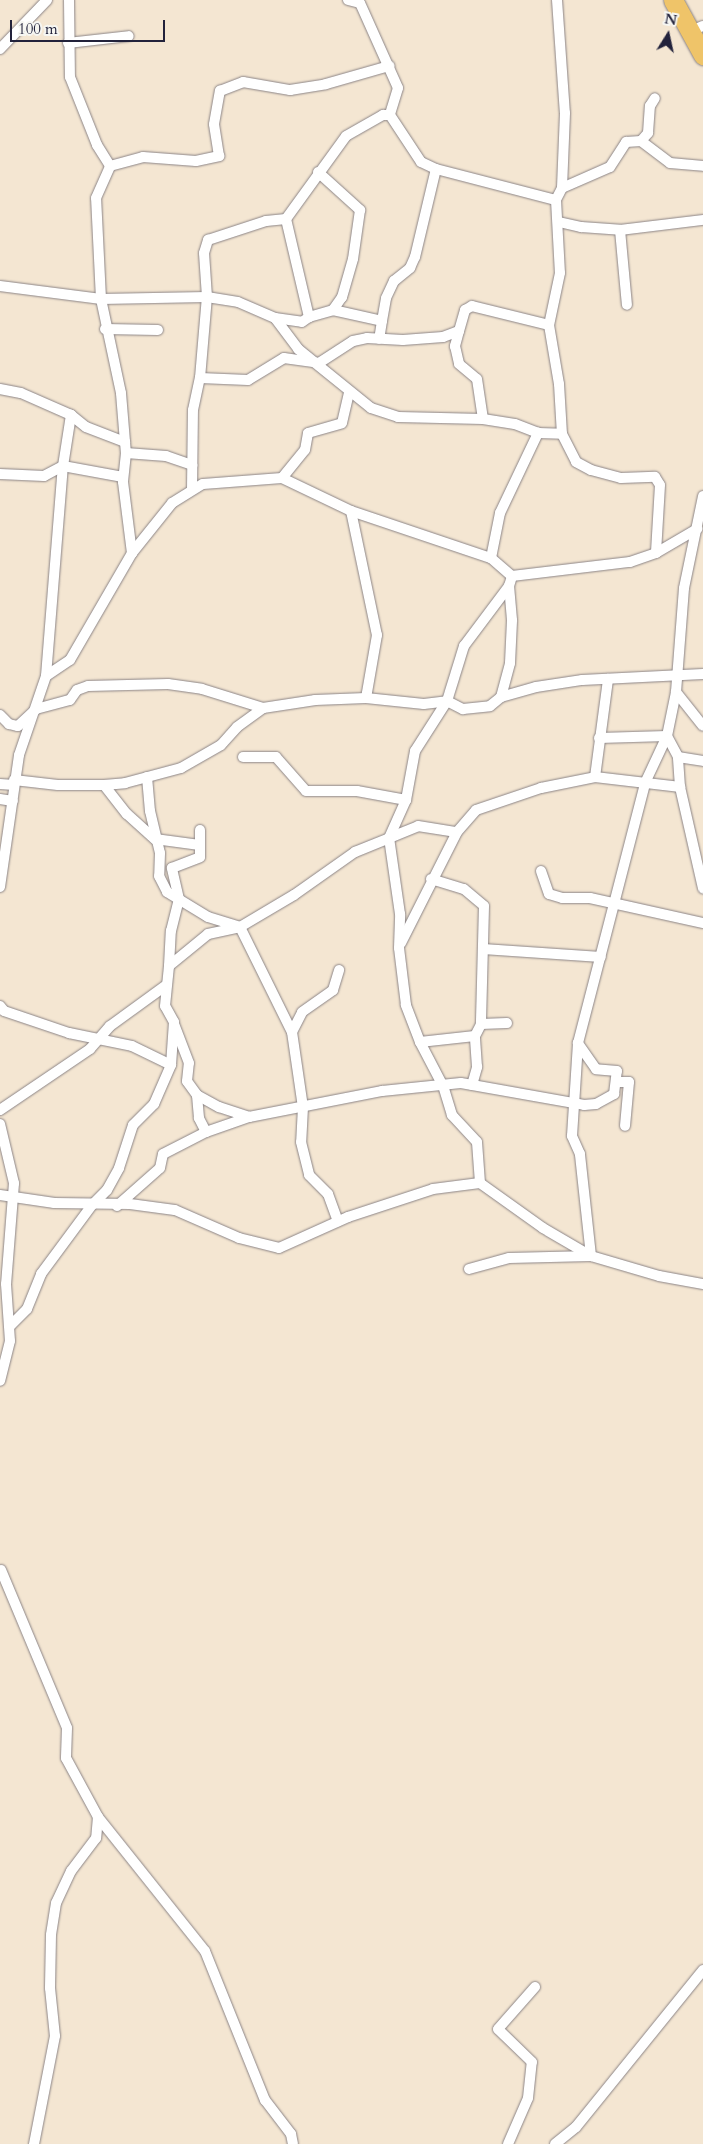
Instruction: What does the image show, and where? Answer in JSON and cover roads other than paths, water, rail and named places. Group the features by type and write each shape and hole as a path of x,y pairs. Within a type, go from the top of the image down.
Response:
{"highway":[{"path":"673,0 697,28 703,55"}],"street":[{"path":"0,49 47,0"},
{"path":"69,0 68,43 70,77 97,145 110,166"},
{"path":"348,0 364,1 398,88 390,115 421,162 436,169 556,200"},
{"path":"557,0 564,113 562,188 556,200 560,272 548,325 559,384 562,434 576,462 591,470 621,478 655,477 660,485 656,553"},
{"path":"68,43 129,36"},
{"path":"110,166 143,157 196,161 218,156 214,124 220,91 243,82 290,90 326,84 389,66"},
{"path":"641,141 648,133 650,106 655,98"},
{"path":"308,317 286,219 318,172 346,136 383,115 390,115"},
{"path":"562,188 610,167 626,142 641,141 670,163 703,166"},
{"path":"110,166 96,198 101,299 105,329 121,394 126,453 123,477 132,553"},
{"path":"379,339 386,298 394,280 410,268 416,257 436,169"},
{"path":"318,172 360,210 353,259 342,297 333,310"},
{"path":"192,489 193,410 200,378 206,297 204,253 208,240 266,221 286,219"},
{"path":"558,222 590,228 620,230 703,220"},
{"path":"620,230 627,305"},
{"path":"0,286 101,299 206,297 238,302 275,318 302,322 308,317 333,310 382,321"},
{"path":"483,419 477,380 459,364 455,346 465,310 472,306 548,325"},
{"path":"275,318 298,349 319,363 349,394 371,408 398,417 483,419 515,424 538,432 562,434"},
{"path":"105,329 158,330"},
{"path":"200,378 248,380 284,358 319,363 353,341 443,337 459,331"},
{"path":"0,389 22,393 71,415 86,427 125,442"},
{"path":"282,478 305,450 308,433 342,423 349,394"},
{"path":"0,886 8,818 13,801 14,782 23,740 36,709 46,676 63,466 71,415"},
{"path":"491,558 500,513 538,432"},
{"path":"126,453 166,456 192,465"},
{"path":"0,474 44,476 63,466 123,477"},
{"path":"46,676 70,660 132,553 172,504 192,489 203,484 282,478 351,511 491,558 512,576 630,562 656,553 697,529"},
{"path":"591,1256 580,1154 572,1136 578,1043 594,974 601,957 645,783 667,736 676,692 684,588 703,498"},
{"path":"351,511 377,635 366,698"},
{"path":"480,1183 477,1142 452,1115 443,1086 420,1042 406,1005 399,948 400,914 389,838 406,800 415,751 447,701 464,646 509,586 512,576"},
{"path":"501,698 510,664 512,620 509,586"},
{"path":"0,714 8,724 18,726 36,709 70,700 77,690 88,686 168,684 202,689 263,708 308,700 366,698 424,704 447,701 462,708 490,706 501,698 536,687 608,678 703,674"},
{"path":"595,777 608,678"},
{"path":"676,692 703,726"},
{"path":"0,784 14,782 58,785 104,785 147,777 200,760 263,708"},
{"path":"599,738 667,736"},
{"path":"667,736 678,757 680,787 699,840 703,888"},
{"path":"243,756 276,757 306,790 357,790 406,800"},
{"path":"678,757 703,761"},
{"path":"147,777 155,839 160,853 159,876 167,892 208,916 240,927 292,1032 303,1107 301,1142 309,1175 328,1194 338,1222"},
{"path":"399,948 431,879 457,832 476,810 533,790 595,777 680,787"},
{"path":"104,785 127,814 155,839 200,844"},
{"path":"0,799 13,801"},
{"path":"169,966 208,934 240,927 294,896 355,852 418,826 457,832"},
{"path":"200,830 200,857 172,868 179,898 171,931 169,966 165,986 165,1006 174,1022 189,1063 187,1081 197,1095 219,1107 249,1116"},
{"path":"541,871 549,894 614,904 703,923"},
{"path":"431,879 464,889 484,906 481,1024 475,1036 477,1067 472,1085"},
{"path":"483,950 601,957"},
{"path":"292,1032 302,1012 333,990 339,970"},
{"path":"0,1110 90,1049 98,1039 165,986"},
{"path":"0,1006 4,1011 69,1033 132,1046 171,1065"},
{"path":"10,1326 27,1308 41,1274 92,1205 108,1190 118,1172 133,1125 154,1104 171,1065 174,1022"},
{"path":"481,1024 507,1023"},
{"path":"420,1042 475,1036"},
{"path":"116,1206 160,1168 163,1154 206,1132 249,1116 382,1091 443,1086 472,1085 575,1104 596,1104 614,1094 618,1082 617,1071 596,1069 578,1043"},
{"path":"618,1082 629,1082 625,1126"},
{"path":"197,1095 199,1118 206,1132"},
{"path":"0,1124 14,1183 6,1284 10,1326 0,1382"},
{"path":"0,1196 92,1205 116,1206 130,1204 175,1210 239,1238 279,1248 292,1245 338,1222 433,1189 480,1183 543,1228 591,1256 659,1276 703,1284"},
{"path":"0,1196 11,1223"},
{"path":"469,1268 509,1258 591,1256"},
{"path":"0,1569 67,1728 66,1758 98,1817 205,1951 265,2100 291,2134 293,2144"},
{"path":"34,2144 55,2036 50,1988 51,1935 56,1904 71,1871 96,1838 98,1817"},
{"path":"555,2144 576,2127 703,1970"},
{"path":"508,2144 528,2098 532,2062 498,2029 535,1987"}]}
